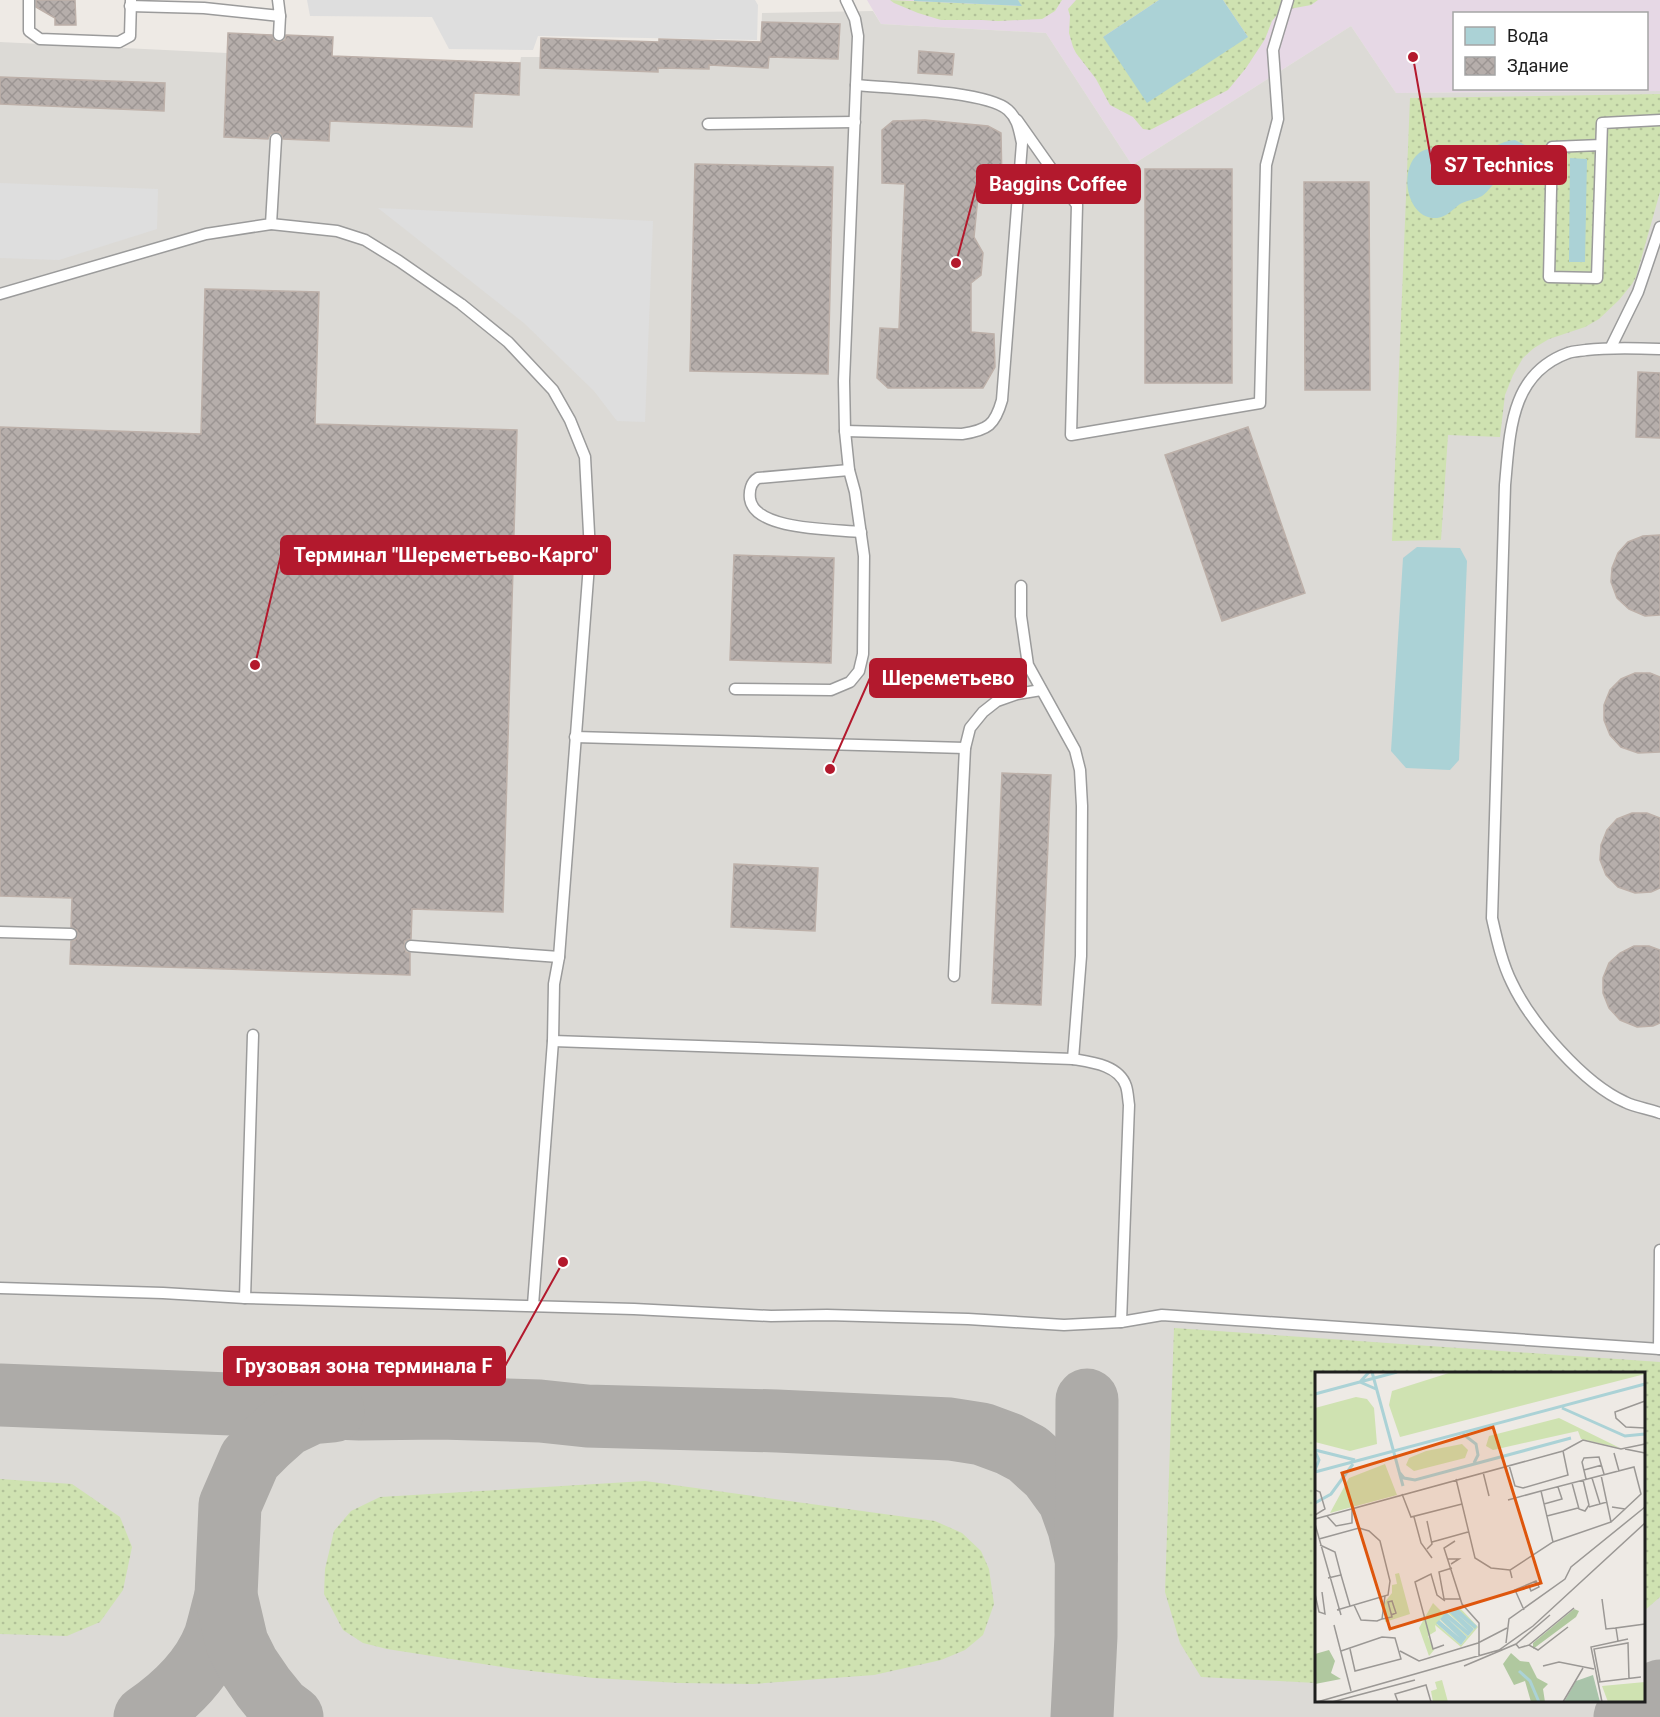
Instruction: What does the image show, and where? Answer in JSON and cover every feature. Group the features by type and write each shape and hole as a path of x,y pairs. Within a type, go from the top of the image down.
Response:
{"lane":[{"path":"28,0 29,31 40,39 120,42 130,36 130,3 280,16"},
{"path":"278,0 279,35"},
{"path":"735,689 831,690 850,682 859,671 863,654 864,556 855,492 849,470 845,431 844,381 858,36 855,19 846,0"},
{"path":"856,86 972,96 1006,108 1077,205 1071,435 1260,403 1266,165 1278,119 1273,50 1288,0"},
{"path":"845,431 962,434 979,431 993,423 998,415 1003,389 1022,143 1017,120"},
{"path":"1601,145 1551,147 1549,277 1597,278 1602,123 1660,120"},
{"path":"708,124 855,122"},
{"path":"271,224 276,139"},
{"path":"0,294 207,234 271,224 337,231 364,240 399,261 461,304 508,342 553,390 570,420 585,457 590,552 559,957 554,984 553,1041 533,1305"},
{"path":"1611,347 1638,292 1660,227"},
{"path":"1660,349 1611,347 1569,352 1542,367 1529,380 1519,401 1510,434 1505,497 1492,918 1498,947 1512,984 1536,1022 1562,1054 1598,1085 1624,1102 1660,1113"},
{"path":"849,470 758,478 752,484 750,496 755,510 772,520 794,526 861,532"},
{"path":"1022,586 1022,616 1028,665 1075,750 1080,771 1081,956 1073,1059"},
{"path":"954,976 965,748 970,728 983,712 997,701 1017,694 1041,690"},
{"path":"575,737 965,748"},
{"path":"0,932 71,934"},
{"path":"411,946 559,957"},
{"path":"245,1298 253,1035"},
{"path":"553,1041 1073,1059 1098,1064 1118,1074 1125,1084 1129,1105 1121,1322"},
{"path":"0,1288 245,1298 533,1305 771,1316 826,1315 968,1319 1064,1325 1121,1322 1162,1315 1659,1349 1660,1250"}],"shaded area":[{"path":"307,0 755,0 758,5 757,40 538,36 533,50 449,49 432,17 310,16"},
{"path":"867,0 1660,0 1660,91 1396,93 1351,26 1132,165 1046,33 881,24"},
{"path":"873,11 881,24 1046,33 1132,165 1351,26 1396,93 1660,91 1660,1717 0,1717 0,42 227,53 228,33 333,37 333,56 520,63 521,57 540,57 541,38 658,42 659,39 761,42 762,13"},
{"path":"0,183 158,189 157,229 59,260 0,258"},
{"path":"378,208 653,221 645,422 617,421 594,391 524,323"}],"green space":[{"path":"890,0 1021,6 1018,0 1062,0 1055,11 1042,19 998,21 941,20 918,13"},
{"path":"1076,0 1159,0 1103,37 1248,37 1223,0 1318,0 1311,5 1284,10 1277,15 1265,39 1228,90 1150,130 1143,129 1133,117 1110,105 1096,79 1076,53 1069,33 1068,9"},
{"path":"1660,94 1660,192 1632,284 1599,319 1585,327 1549,339 1523,358 1505,395 1500,437 1448,435 1441,540 1392,541 1410,98"},
{"path":"1174,1328 1660,1362 1660,1597 1645,1610 1645,1372 1315,1372 1315,1683 1201,1677 1180,1643 1165,1592"},
{"path":"0,1479 72,1484 120,1517 132,1547 123,1590 100,1622 67,1636 0,1634"},
{"path":"645,1481 935,1521 962,1533 981,1551 989,1569 994,1604 983,1635 965,1650 941,1660 874,1675 753,1684 594,1678 514,1669 387,1649 363,1643 343,1630 324,1594 325,1569 334,1531 351,1511 380,1497"}],"water":[{"path":"1018,0 1022,6 914,1"},
{"path":"1159,0 1223,0 1248,37 1147,103 1103,37"},
{"path":"1515,140 1529,150 1526,160 1498,179 1482,196 1460,204 1437,218 1427,217 1413,203 1407,182 1408,171 1418,154 1424,150 1437,148 1477,152"},
{"path":"1570,158 1587,159 1585,262 1569,262"},
{"path":"1417,547 1460,548 1467,561 1459,760 1450,770 1406,768 1391,751 1403,558"}],"building":[{"path":"36,0 75,0 76,25 55,25 55,18 36,7"},
{"path":"762,22 840,24 838,59 769,57 768,68 709,65 709,69 658,68 658,72 540,68 541,38 659,42 659,39 761,42"},
{"path":"228,33 272,35 274,41 279,42 285,40 286,35 333,37 332,56 520,63 519,95 474,93 472,127 330,121 329,141 283,139 281,133 276,132 270,134 268,139 224,137"},
{"path":"919,51 954,54 952,75 918,73"},
{"path":"0,77 165,83 164,111 0,104"},
{"path":"925,120 988,126 1001,133 1002,186 979,186 974,237 983,253 981,275 971,283 971,332 994,334 995,367 983,388 888,388 877,378 880,328 899,329 905,184 882,183 882,130 893,121"},
{"path":"695,164 833,167 828,374 690,371"},
{"path":"1145,169 1232,169 1232,383 1145,383"},
{"path":"1304,182 1369,182 1370,390 1305,390"},
{"path":"205,289 319,292 315,424 517,430 503,912 412,909 411,939 405,941 404,946 406,952 410,953 410,975 70,964 71,941 75,940 78,935 77,930 71,927 72,898 0,896 0,427 201,434"},
{"path":"1638,372 1660,373 1660,438 1636,437"},
{"path":"1248,427 1305,593 1222,621 1165,455"},
{"path":"1660,535 1660,615 1645,616 1629,609 1617,598 1611,582 1612,568 1618,553 1628,542 1643,536"},
{"path":"734,555 834,558 831,663 730,660"},
{"path":"1635,673 1650,673 1660,677 1660,752 1638,753 1621,747 1610,735 1604,720 1604,705 1610,690 1621,679"},
{"path":"1002,773 1051,775 1041,1005 992,1003"},
{"path":"1632,813 1647,813 1660,818 1660,888 1651,892 1635,893 1618,887 1606,875 1600,860 1601,845 1607,830 1617,819"},
{"path":"734,864 818,868 815,931 731,927"},
{"path":"1634,946 1649,946 1660,950 1660,1023 1653,1026 1637,1027 1620,1020 1609,1008 1603,993 1603,978 1609,963 1620,953"}],"taxiway":[{"path":"0,1395 360,1409 440,1408 540,1411 587,1416 777,1421 950,1429 982,1434 1009,1444 1028,1454 1050,1474 1069,1500 1086,1558"},
{"path":"1082,1717 1086,1636 1087,1400"},
{"path":"292,1717 280,1708 263,1687 237,1643 226,1596 230,1505 250,1459 267,1442 286,1425 311,1413 333,1411"},
{"path":"145,1717 176,1692 203,1661 215,1637 226,1596"},
{"path":"1625,1717 1660,1691"}],"place":[{"name":"S7 Technics","path":"1413,57"},
{"name":"Baggins Coffee","path":"956,263"},
{"name":"Терминал \"Шереметьево-Карго\"","path":"255,665"},
{"name":"Шереметьево","path":"830,769"},
{"name":"Грузовая зона терминала F","path":"563,1262"}]}
